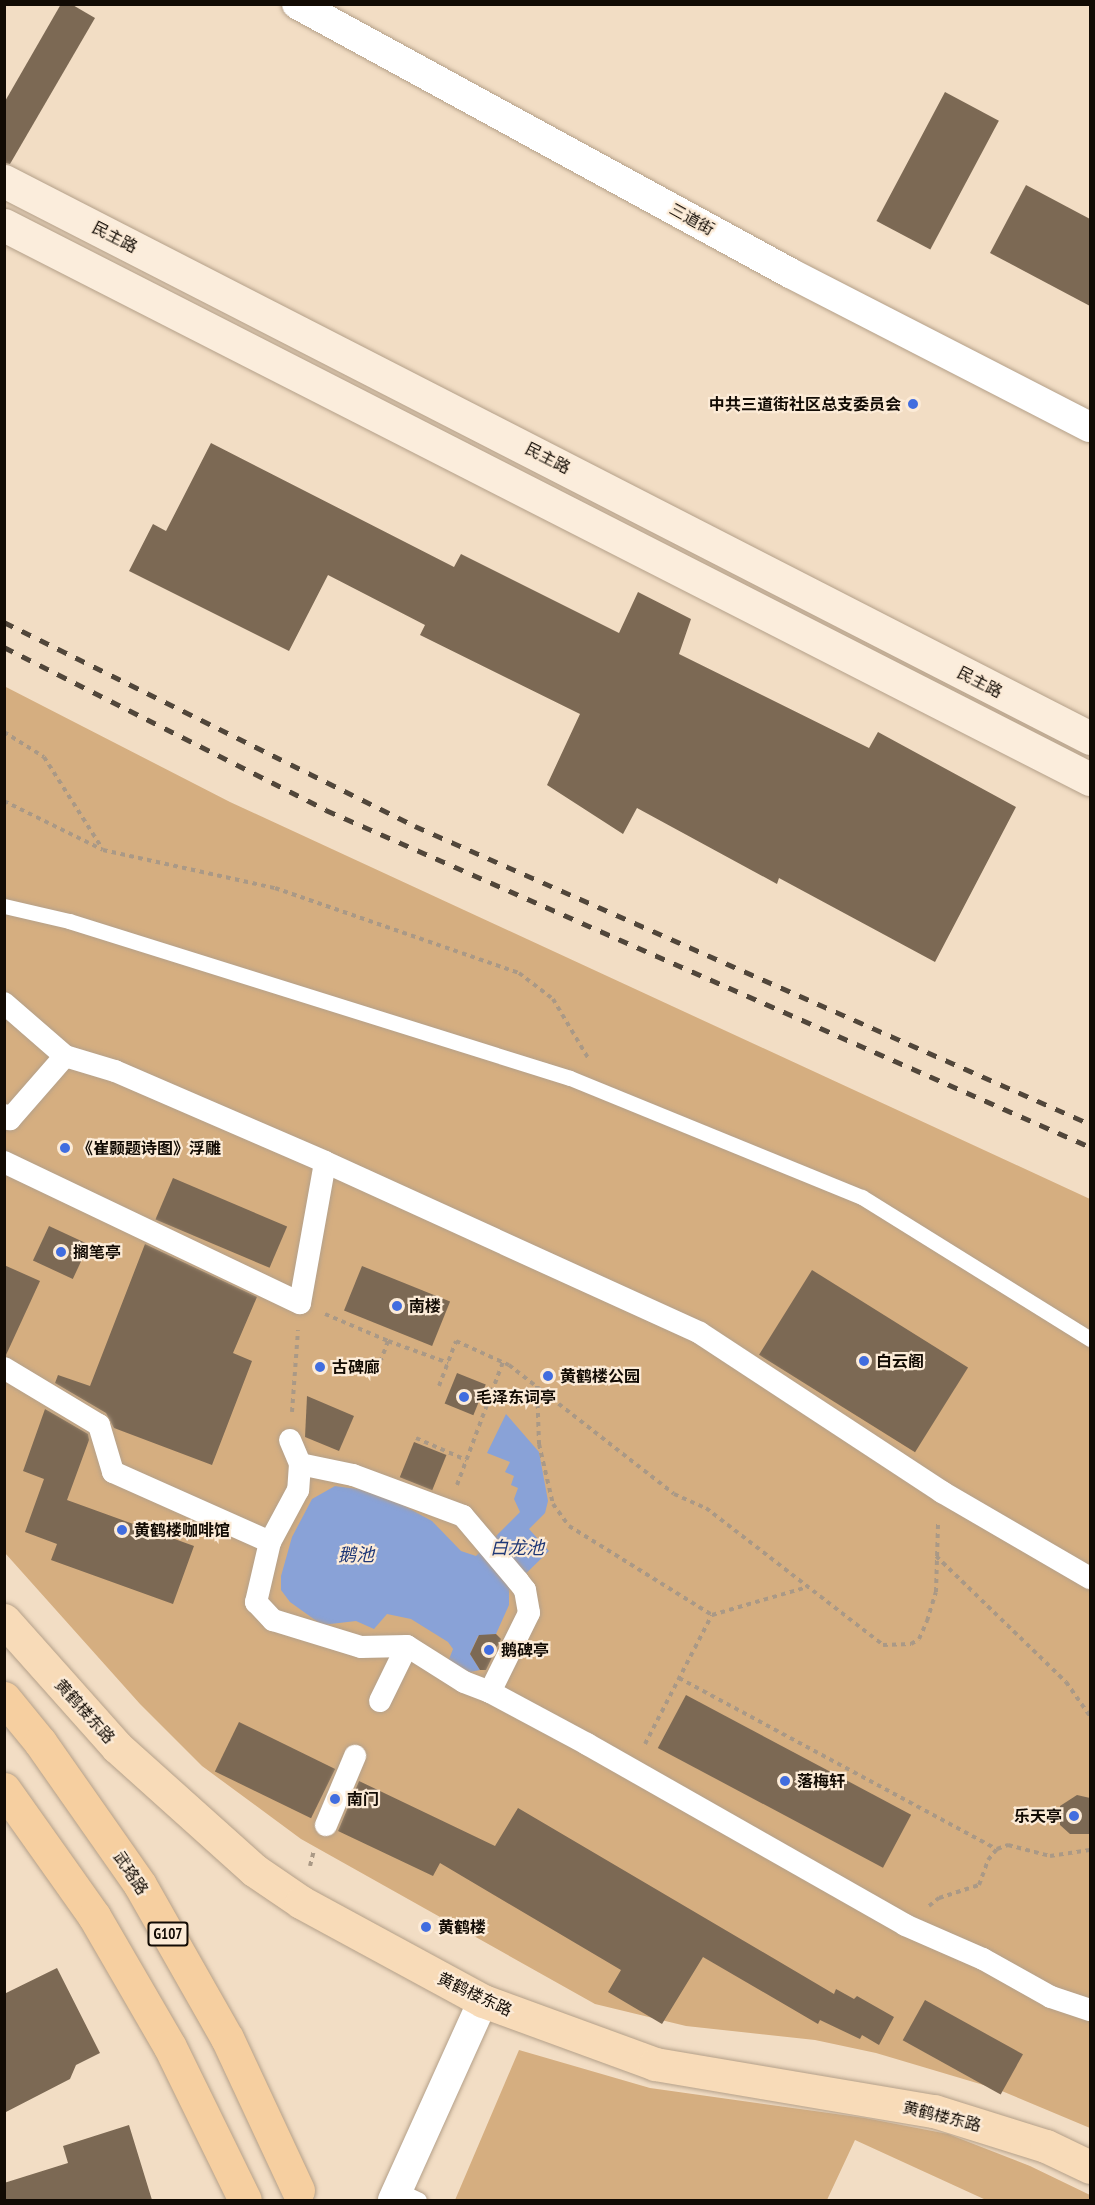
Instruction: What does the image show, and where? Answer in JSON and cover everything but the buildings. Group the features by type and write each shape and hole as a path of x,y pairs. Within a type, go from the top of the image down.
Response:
{"highway":[{"name":"武珞路","path":"4,1698 40,1742 140,1884 227,2038 298,2190"},
{"path":"4,1789 93,1916 170,2047 245,2200"}],"main road":[{"name":"民主路","path":"4,181 1090,738"},
{"path":"4,225 1090,779"},
{"name":"黄鹤楼东路","path":"4,1620 117,1747 254,1870 301,1902 483,2001 655,2064 934,2111 1046,2146 1090,2168"}],"street":[{"name":"三道街","path":"297,4 790,273 1090,427"},
{"path":"4,1003 65,1056 115,1071 325,1162 700,1333 942,1492 1090,1578"},
{"path":"4,1115 10,1119 65,1056"},
{"path":"4,1162 300,1303 325,1162"},
{"path":"4,1368 99,1425 113,1472 270,1542"},
{"path":"290,1440 300,1464 298,1490 270,1542 256,1602 273,1620 362,1647 407,1646 464,1683 490,1692 905,1925 983,1959 1051,1997 1090,2010"},
{"path":"300,1464 353,1475 463,1516 518,1581 525,1590 529,1613 490,1692"},
{"path":"380,1701 407,1646"},
{"path":"326,1825 355,1756"},
{"path":"403,2197 483,2001"}],"lane":[{"path":"4,906 69,921 462,1042 589,1086 862,1197 1090,1339"}],"path":[{"path":"4,732 44,758 103,850"},
{"path":"4,801 103,850 275,888 519,973 552,999 580,1042 589,1061 589,1086"},
{"path":"290,1440 300,1303 388,1341 448,1363"},
{"path":"381,1360 388,1341"},
{"path":"439,1386 456,1341 503,1362 537,1385 674,1494 706,1508 883,1645 910,1644 919,1639 936,1592 936,1556 942,1492"},
{"path":"448,1510 503,1362"},
{"path":"537,1385 539,1444 553,1504 569,1526 712,1615"},
{"path":"416,1438 466,1460"},
{"path":"936,1556 1066,1682 1090,1716"},
{"path":"631,1772 712,1615 808,1587"},
{"path":"679,1678 997,1849"},
{"path":"301,1902 312,1854 326,1825"},
{"path":"905,1925 939,1898 979,1885 997,1849 1008,1845 1050,1856 1090,1850"}],"shaded area":[{"name":"黄鹤楼公园","path":"4,686 230,802 1090,1199 1090,2128 997,2089 876,2053 815,2040 686,2026 595,2004 301,1839 202,1766 140,1704 5,1553"},
{"path":"519,2050 650,2088 865,2118 948,2134 1030,2166 1090,2195 1090,2200 986,2200 855,2140 827,2200 455,2200"}],"water":[{"name":"鹅池","path":"506,1414 539,1452 548,1501 545,1513 529,1529 549,1551 509,1590 509,1605 496,1634 478,1636 470,1654 480,1670 470,1672 448,1662 453,1649 448,1642 411,1619 387,1614 374,1629 356,1621 322,1625 290,1602 281,1590 281,1576 292,1537 312,1499 335,1486 372,1491 399,1503 432,1521 461,1551 476,1556 520,1512 514,1499 518,1488 511,1485 514,1476 505,1472 510,1462 487,1453"}],"railway":[{"path":"4,622 415,826 1090,1124"},
{"path":"4,647 326,810 1090,1147"}],"place":[{"name":"中共三道街社区总支委员会","path":"913,404"},
{"name":"《崔颢题诗图》浮雕","path":"65,1148"},
{"name":"搁笔亭","path":"61,1252"},
{"name":"南楼","path":"397,1306"},
{"name":"白云阁","path":"864,1361"},
{"name":"古碑廊","path":"320,1367"},
{"name":"黄鹤楼公园","path":"548,1376"},
{"name":"毛泽东词亭","path":"464,1397"},
{"name":"黄鹤楼咖啡馆","path":"122,1530"},
{"name":"鹅碑亭","path":"489,1650"},
{"name":"落梅轩","path":"785,1781"},
{"name":"南门","path":"335,1799"},
{"name":"乐天亭","path":"1074,1816"},
{"name":"黄鹤楼","path":"426,1927"}],"water label":[{"name":"白龙池","path":"517,1548"}]}
